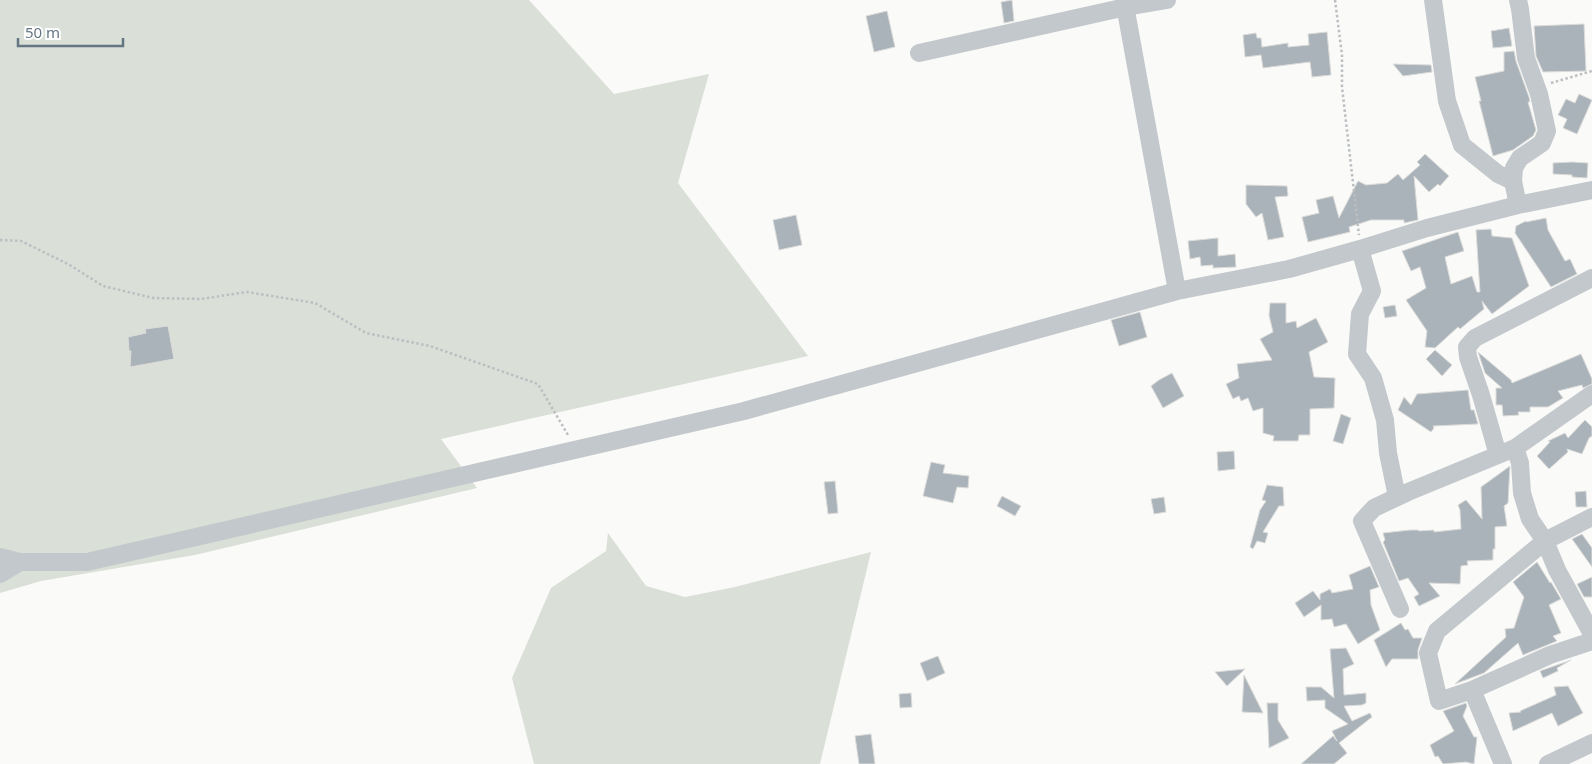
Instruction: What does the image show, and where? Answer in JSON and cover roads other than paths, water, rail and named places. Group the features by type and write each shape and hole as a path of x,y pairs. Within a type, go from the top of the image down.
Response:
{"street":[{"path":"919,53 1125,4 1167,0"},
{"path":"1433,0 1447,101 1462,145 1498,174 1513,181"},
{"path":"1518,0 1526,58 1539,94 1547,131 1542,143 1520,158 1514,168 1513,181 1518,205"},
{"path":"1125,4 1177,291"},
{"path":"0,557 20,562 87,562 744,411 1177,291 1289,269 1427,228 1518,205 1592,190"},
{"path":"1360,249 1372,291 1360,314 1357,354 1372,378 1385,420 1388,453 1398,497"},
{"path":"1498,455 1468,357 1467,347 1475,338 1592,278"},
{"path":"1400,610 1362,521 1374,508 1516,448 1592,394"},
{"path":"1516,448 1520,464 1522,493 1530,519 1545,541 1557,570 1592,634"},
{"path":"1592,517 1545,541 1437,631 1428,653 1438,701 1472,690 1550,655 1592,641"},
{"path":"0,574 20,562"},
{"path":"1472,690 1503,764"},
{"path":"1548,764 1592,744"}]}
